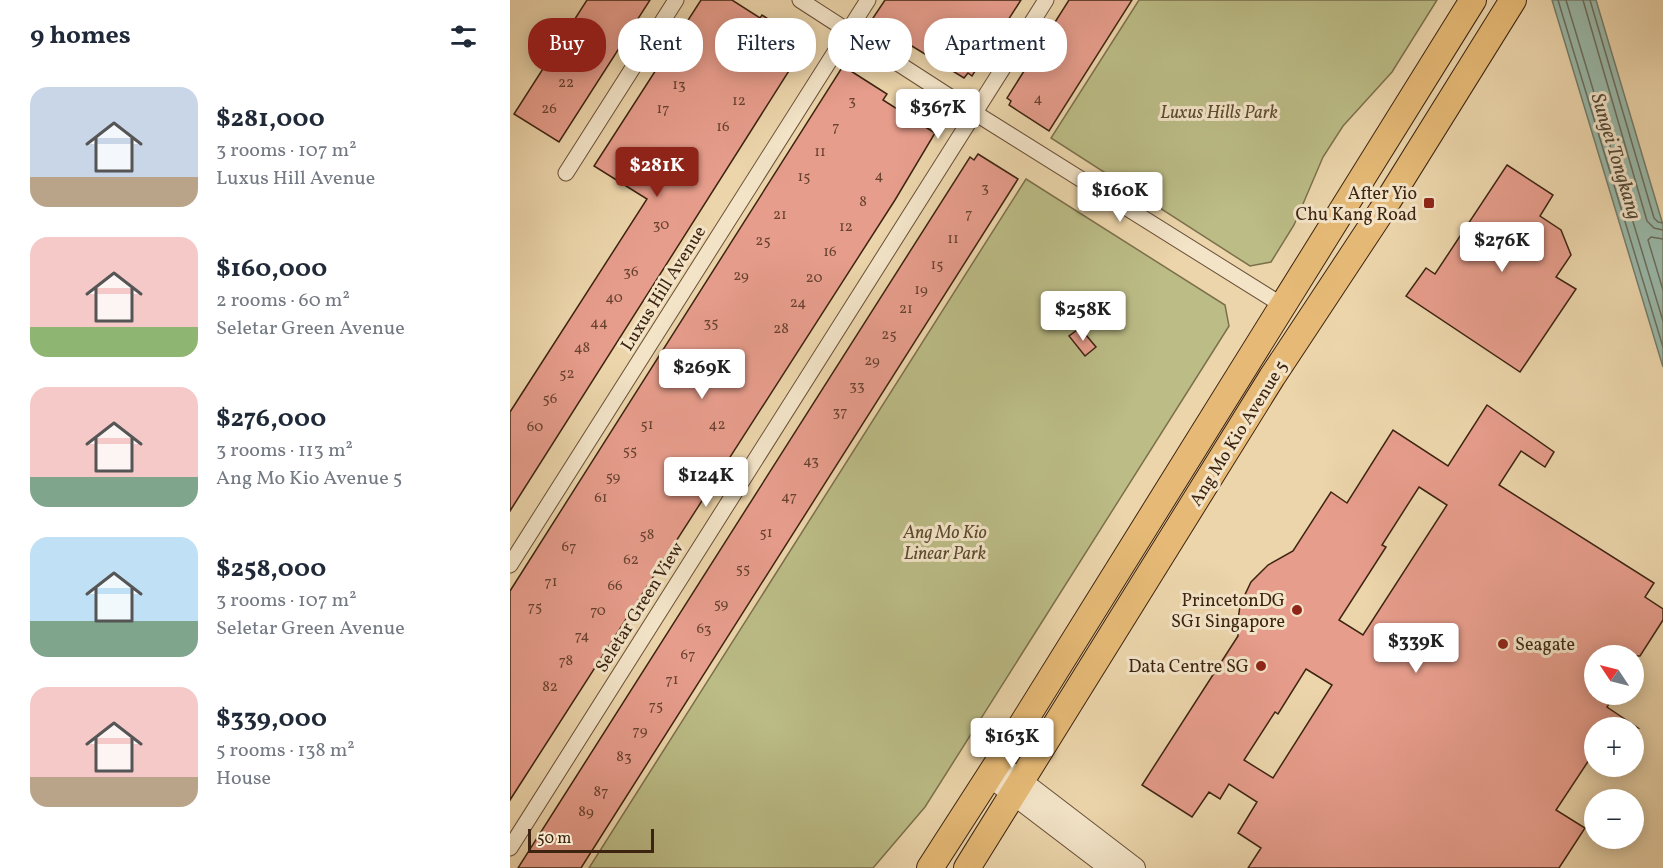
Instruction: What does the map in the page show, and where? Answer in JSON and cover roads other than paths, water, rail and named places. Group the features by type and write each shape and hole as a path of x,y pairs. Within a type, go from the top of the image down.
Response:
{"main road":[{"name":"Ang Mo Kio Avenue 5","path":"930,868 1473,0"},
{"name":"Ang Mo Kio Avenue 5","path":"967,868 1272,377 1381,212 1514,0"}],"street":[{"path":"566,173 676,0"},
{"path":"800,0 828,18"},
{"name":"Luxus Hill Avenue","path":"857,18 868,0"},
{"name":"Seletar Green View","path":"510,848 1046,0"},
{"name":"Luxus Hill Avenue","path":"510,566 828,65"},
{"path":"911,72 1282,305"},
{"path":"994,769 1110,868"},
{"path":"1018,788 1135,868"}],"water":[{"name":"Sungei Tongkang","path":"1552,0 1596,0 1663,225 1663,367"}],"place":[{"name":"After Yio Chu Kang Road","path":"1429,203"},
{"name":"PrincetonDG SG1 Singapore","path":"1297,610"},
{"name":"Seagate","path":"1503,644"},
{"name":"Data Centre SG","path":"1261,666"}],"park label":[{"name":"Luxus Hills Park","path":"1219,112"},
{"name":"Ang Mo Kio Linear Park","path":"945,542"}]}
